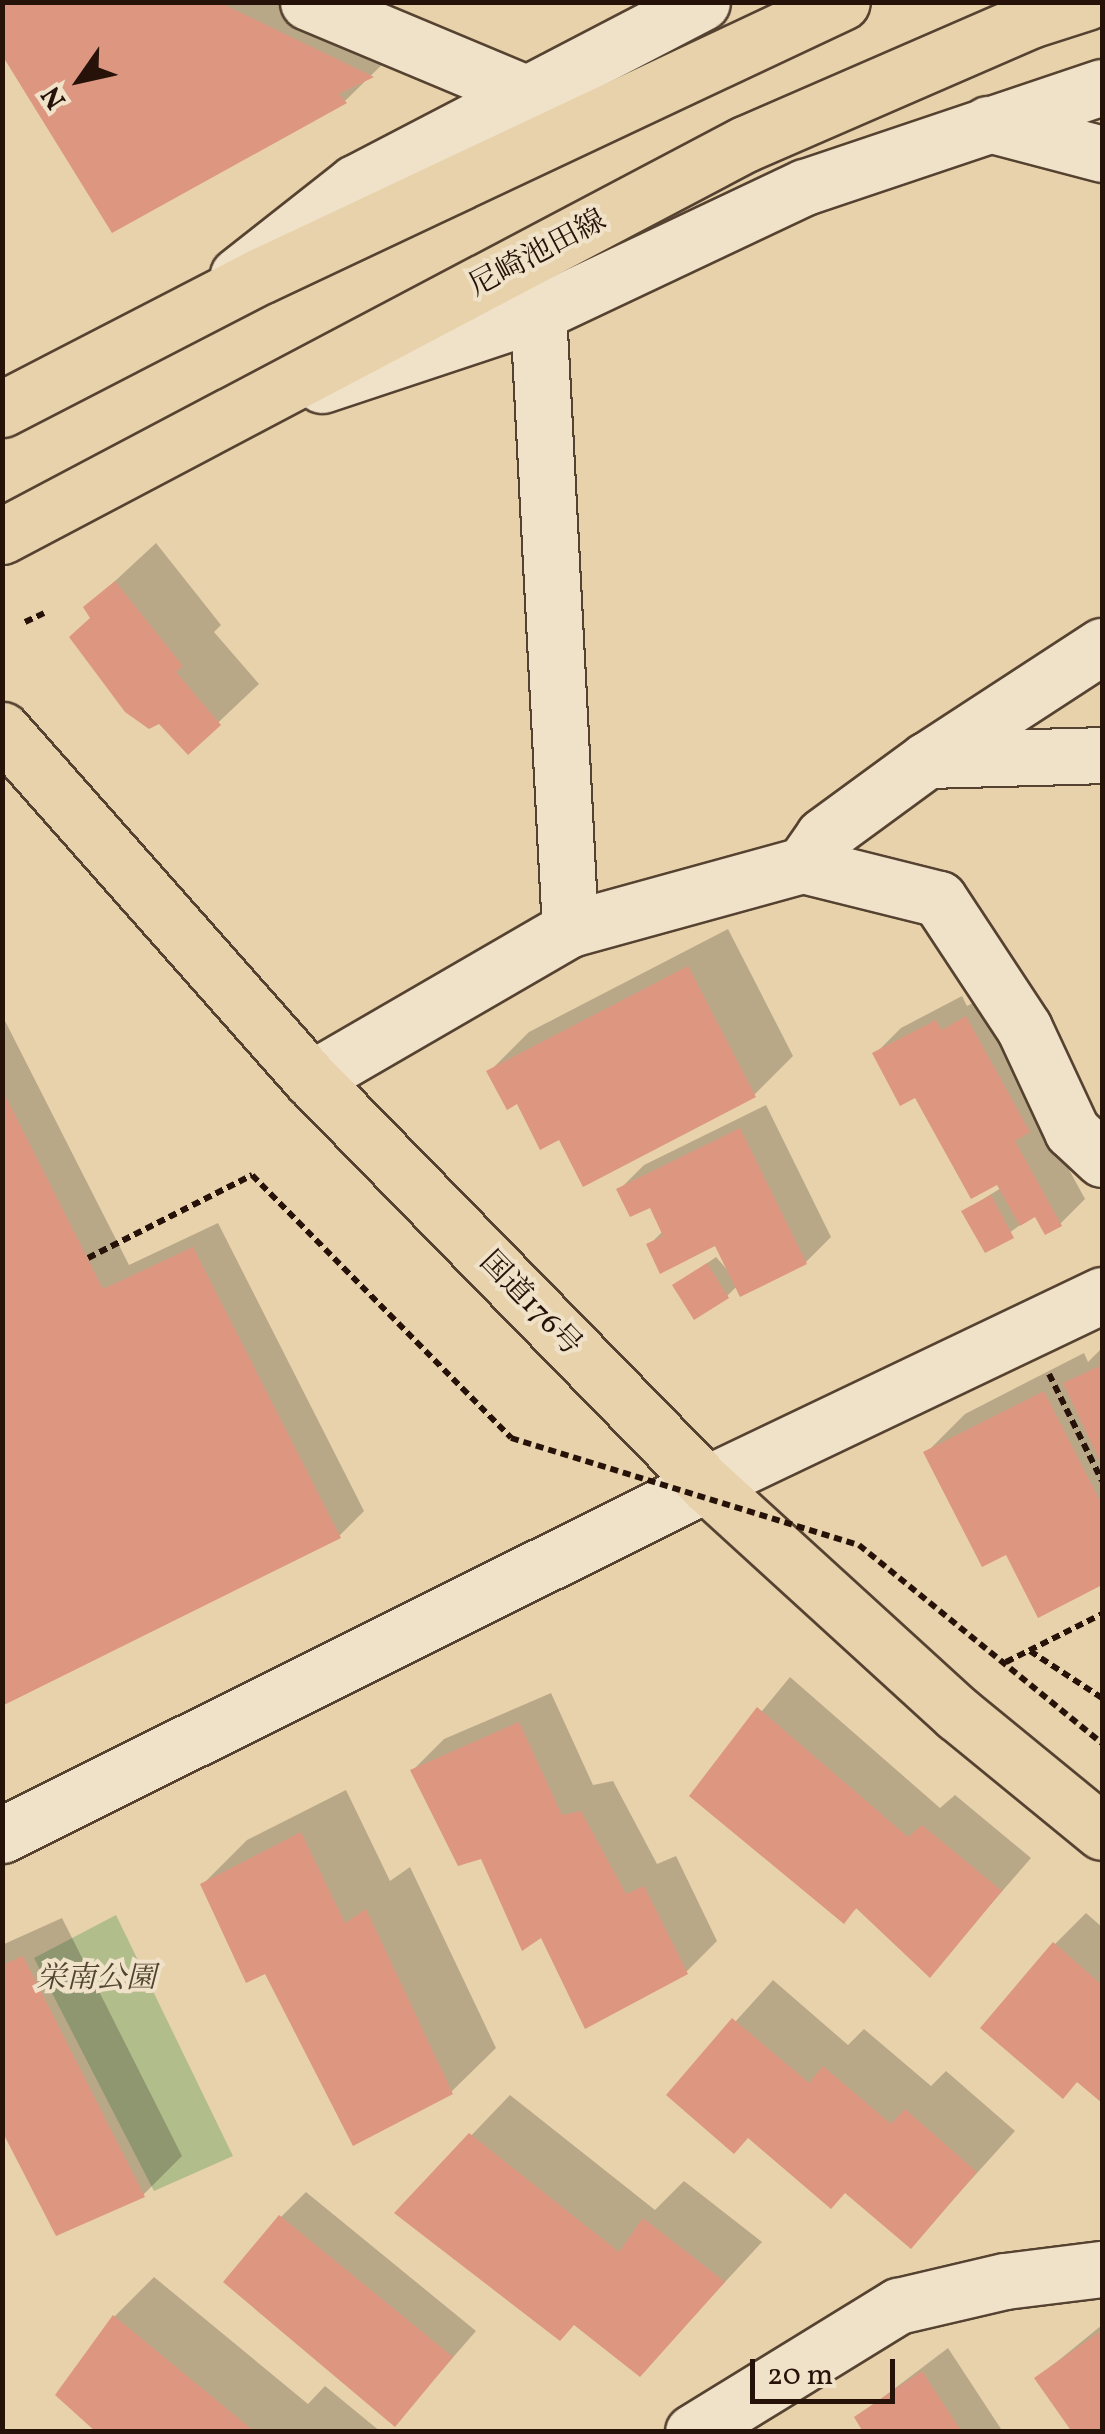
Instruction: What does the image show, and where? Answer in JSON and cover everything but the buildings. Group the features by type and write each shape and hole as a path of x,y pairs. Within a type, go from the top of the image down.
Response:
{"main road":[{"path":"2,409 196,308 842,2"},
{"name":"尼崎池田線","path":"2,536 745,144 1030,20 1086,2"},
{"name":"国道176号","path":"2,730 311,1079 706,1484 958,1714 1102,1832"}],"street":[{"path":"308,2 530,95"},
{"path":"196,308 355,183 702,2"},
{"path":"237,413 538,313 805,187 1102,87"},
{"path":"988,124 1102,154"},
{"path":"538,313 570,928"},
{"path":"803,866 823,836 927,760 1102,646"},
{"path":"927,760 1102,755"},
{"path":"311,1079 570,928 803,866 940,898 1024,1028 1072,1132 1102,1159"},
{"path":"2,1835 706,1484 1102,1296"},
{"path":"693,2432 898,2306 1004,2281 1102,2268"}],"path":[{"path":"25,622 44,613"},
{"path":"88,1258 252,1175 512,1438 860,1545 1102,1743"},
{"path":"1046,1368 1102,1480"},
{"path":"1006,1662 1102,1614"},
{"path":"1030,1651 1102,1698"}],"green space":[{"name":"栄南公園","path":"116,1915 233,2156 154,2191 34,1958"}]}
